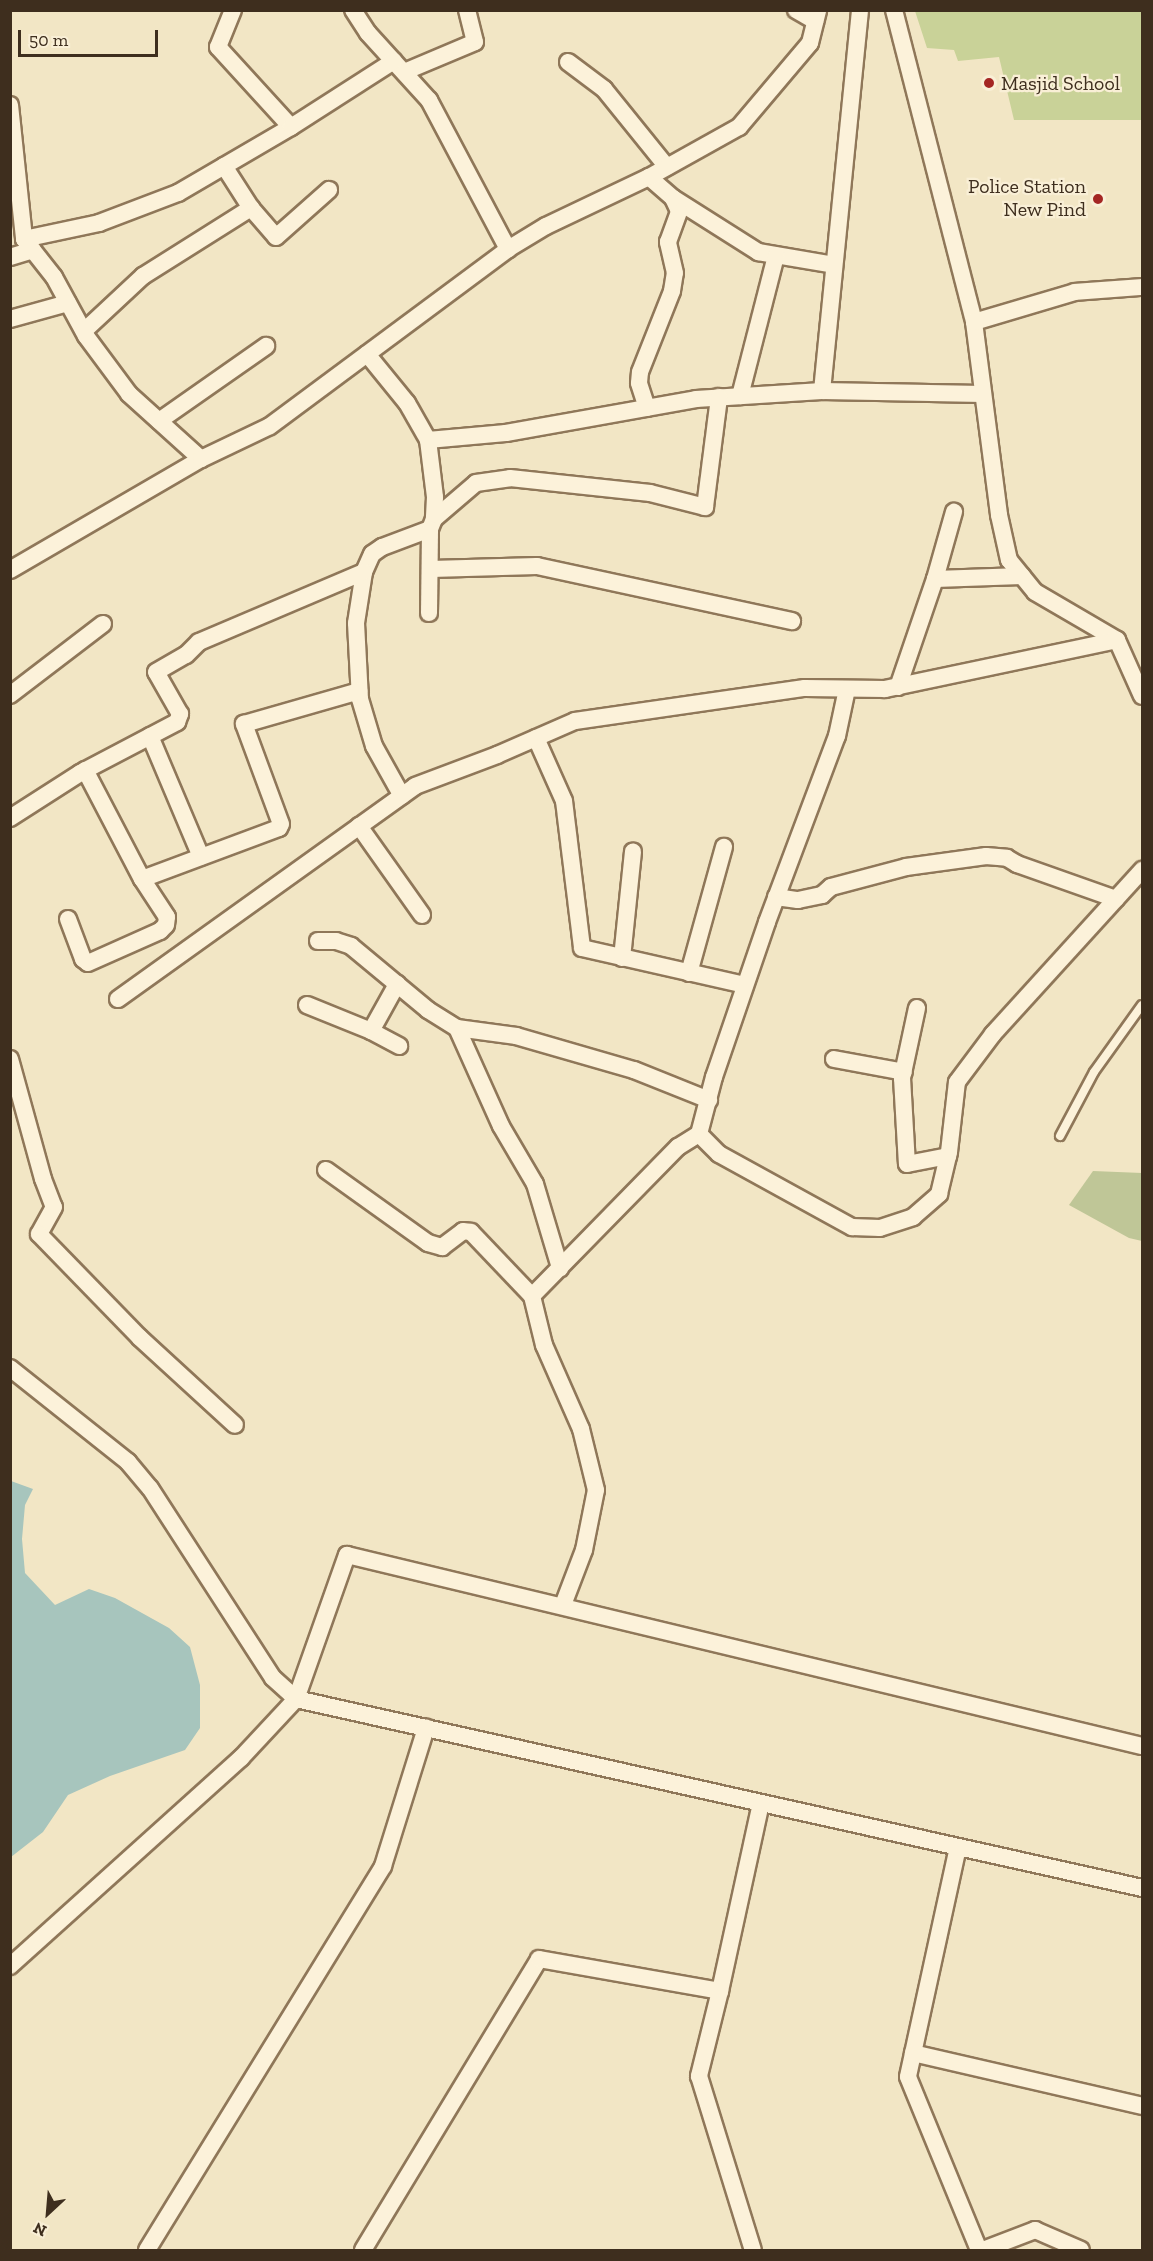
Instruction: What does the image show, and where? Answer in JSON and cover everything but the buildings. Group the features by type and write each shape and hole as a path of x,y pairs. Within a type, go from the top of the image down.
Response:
{"street":[{"path":"233,10 218,47 291,127"},
{"path":"353,10 368,33 429,100 508,249"},
{"path":"22,235 99,223 178,193 399,67 475,42 467,10"},
{"path":"10,570 201,459 270,426 508,249 546,226 649,177 739,127 810,43 816,16 796,10"},
{"path":"822,391 860,10"},
{"path":"894,10 974,321 999,515 1009,560 1035,592 1117,640 1143,696"},
{"path":"568,62 604,89 668,167"},
{"path":"10,105 22,235 54,277 84,331 129,394 201,459"},
{"path":"224,166 251,208 276,237 329,190"},
{"path":"649,177 673,198 758,252 834,265"},
{"path":"647,408 639,383 640,372 672,291 675,273 668,242 679,212 673,198"},
{"path":"84,331 143,276 251,208"},
{"path":"10,257 22,235"},
{"path":"740,396 776,256"},
{"path":"974,321 1075,292 1143,287"},
{"path":"10,319 68,303"},
{"path":"159,422 266,346"},
{"path":"367,354 406,403 428,440 435,497 429,613"},
{"path":"428,440 506,433 719,397 822,391 983,394"},
{"path":"402,796 374,746 359,691 356,623 364,572 372,554 432,524 476,483 510,478 650,493 705,507 719,397"},
{"path":"898,687 935,579 954,512"},
{"path":"430,569 537,566 792,621"},
{"path":"10,818 85,770 177,722 180,714 156,672 186,655 199,642 364,572"},
{"path":"935,579 1022,576"},
{"path":"10,695 104,624"},
{"path":"118,999 415,786 575,721 805,688 885,689 1117,640"},
{"path":"532,1296 678,1147 699,1134 745,985 837,736 847,689"},
{"path":"142,879 279,828 281,824 244,724 359,691"},
{"path":"150,736 201,857"},
{"path":"537,738 564,801 582,948 745,985"},
{"path":"68,919 83,958 88,963 160,930 166,925 168,918 142,879 85,770"},
{"path":"359,826 422,915"},
{"path":"689,973 724,847"},
{"path":"622,958 633,852"},
{"path":"776,897 798,900 822,895 831,887 906,867 986,856 1007,858 1017,864 1116,899"},
{"path":"699,1134 719,1154 852,1227 880,1228 913,1217 939,1194 948,1156 957,1082 993,1034 1143,870"},
{"path":"318,941 336,941 351,946 428,1010 457,1028 516,1036 634,1070 709,1100"},
{"path":"371,1031 397,984"},
{"path":"307,1005 371,1031 399,1046"},
{"path":"917,1008 904,1072 907,1164 948,1156"},
{"path":"457,1028 501,1126 536,1184 560,1268"},
{"path":"10,1059 43,1179 54,1207 39,1234 139,1337 235,1425"},
{"path":"834,1059 904,1072"},
{"path":"326,1170 428,1243 442,1246 463,1231 471,1232 532,1296 544,1345 581,1429 596,1490 584,1550 563,1605"},
{"path":"10,1368 128,1462 150,1488 273,1678 296,1699 1143,1888"},
{"path":"10,1966 241,1758 296,1699 347,1555 1143,1746"},
{"path":"147,2250 383,1866 426,1728"},
{"path":"753,2250 699,2076 761,1803"},
{"path":"958,1847 908,2077 981,2250 1035,2230 1081,2250"},
{"path":"363,2250 538,1959 720,1991"},
{"path":"913,2052 1143,2106"}],"lane":[{"path":"1060,1136 1094,1072 1143,1005"}],"green space":[{"path":"915,11 1142,11 1142,120 1014,120 999,57 958,61 954,50 927,48"},
{"path":"1093,1171 1142,1173 1142,1241 1129,1238 1069,1205"}],"water":[{"path":"11,1481 33,1489 25,1505 22,1539 25,1573 55,1605 89,1589 115,1598 169,1628 190,1647 200,1685 200,1728 185,1750 110,1776 68,1795 43,1832 11,1857"}],"place":[{"name":"Masjid School","path":"989,83"},
{"name":"Police Station New Pind","path":"1098,199"}]}
